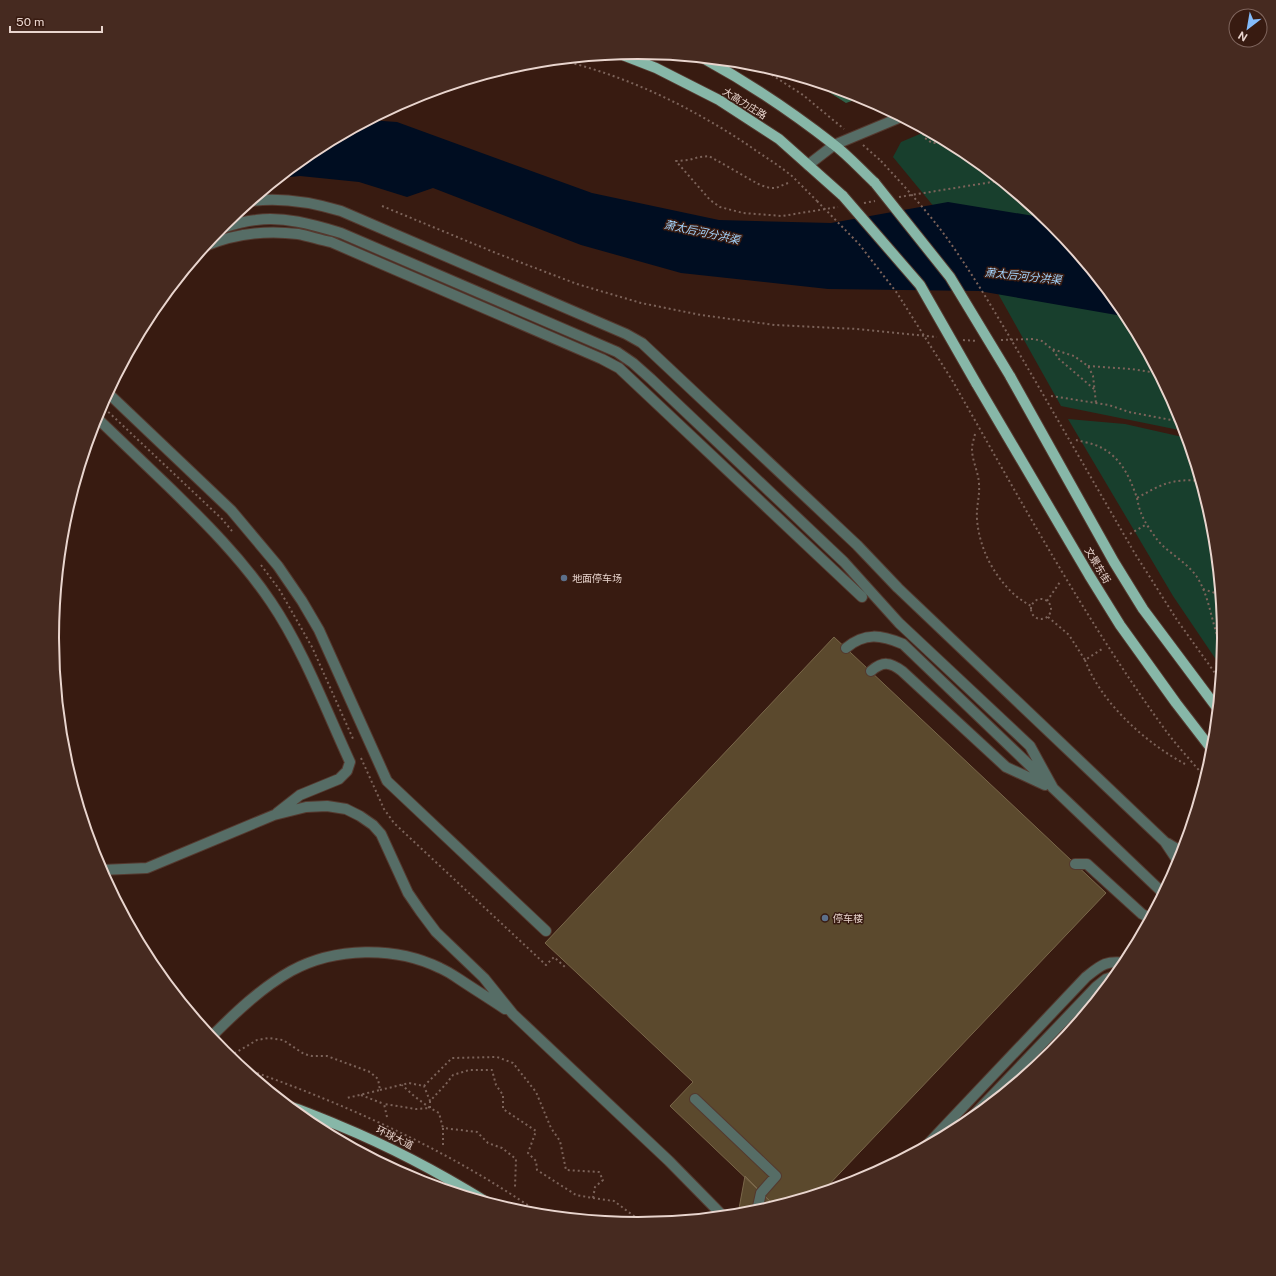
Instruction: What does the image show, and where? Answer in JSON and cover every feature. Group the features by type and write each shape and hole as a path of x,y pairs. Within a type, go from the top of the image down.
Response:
{"main road":[{"name":"大高力庄路","path":"633,59 656,68 719,100 779,140 843,196"},
{"name":"大高力庄路","path":"714,64 736,76 786,109 834,145 876,183"},
{"name":"文景东街","path":"876,183 950,277 1010,376 1114,562 1143,609 1213,703"},
{"name":"文景东街","path":"843,196 920,285 1081,562 1120,625 1207,743"},
{"name":"环球大道","path":"309,1114 374,1140 410,1158 469,1191"}],"street":[{"path":"808,165 834,145 895,120"},
{"path":"260,200 268,199 297,201 321,205 341,212 608,326 642,343 857,545 898,588 1165,842 1174,856"},
{"path":"233,225 256,219 286,220 314,224 341,233 617,352 633,363 844,562 899,623 1030,746 1053,788"},
{"path":"216,242 235,236 270,232 298,234 331,242 602,359 619,368 862,597"},
{"path":"112,397 232,510 278,566 302,601 319,630 387,781 546,931"},
{"path":"101,422 216,534 250,574 266,596 291,636 350,762 347,771 339,779 300,796 274,815"},
{"path":"846,648 855,641 865,637 876,636 890,638 903,644 1159,889"},
{"path":"871,671 884,664 893,665 902,671 1006,767 1053,788"},
{"path":"108,870 147,868 274,815 306,807 327,806 346,809 360,816 373,825 381,834 408,893 436,932 484,978 513,1014 669,1161 718,1211"},
{"path":"1165,842 1177,849"},
{"path":"1075,864 1087,864 1145,916"},
{"path":"215,1033 236,1012 263,990 291,971 317,960 357,952 385,952 406,956 441,968 513,1014"},
{"path":"940,1131 1086,977 1106,962 1117,963"},
{"path":"994,1094 1096,987 1104,981"},
{"path":"695,1100 776,1176 761,1193 759,1204"}],"path":[{"path":"572,63 584,66 659,94 713,123 793,177 859,244 898,293 952,380 1085,610 1119,663 1167,732 1201,772"},
{"path":"772,75 803,95 881,162 915,198 948,240 981,289 1146,570 1177,620 1216,674"},
{"path":"924,135 932,143 937,143"},
{"path":"788,183 776,188 770,188 709,156 676,161 710,200 720,207 743,213 782,216 843,206"},
{"path":"896,198 993,182"},
{"path":"858,204 881,200"},
{"path":"382,206 496,253 577,284 641,303 701,315 775,325 857,328 941,338"},
{"path":"995,340 1034,339 1042,341 1095,390"},
{"path":"956,340 979,341"},
{"path":"1052,349 1074,356 1088,366 1093,376 1096,403"},
{"path":"1088,366 1152,372"},
{"path":"1051,396 1109,405 1128,412 1175,421"},
{"path":"976,434 972,450 978,474 979,486 977,519 979,534 985,554 1005,584 1016,596 1031,606"},
{"path":"1076,440 1102,448 1117,459 1130,481 1141,513 1147,524 1162,545 1196,576 1203,589 1217,636"},
{"path":"1137,498 1160,485 1173,481 1195,480"},
{"path":"1130,534 1147,524"},
{"path":"1047,601 1060,582"},
{"path":"1203,589 1215,593"},
{"path":"1039,599 1044,599 1047,601 1051,607 1051,613 1048,617 1043,620 1033,616 1031,606 1034,602 1039,599"},
{"path":"1048,617 1069,635 1101,689 1132,725 1151,743 1169,756 1185,764"},
{"path":"1085,660 1102,649"},
{"path":"476,899 546,965 554,957 565,967"},
{"path":"235,1053 257,1040 269,1038 283,1040 304,1054 312,1056 327,1056 370,1072 378,1079 380,1090"},
{"path":"424,1086 452,1058 497,1057 513,1064 536,1092 551,1128 560,1141 566,1170 599,1172 603,1180 595,1187 593,1198"},
{"path":"430,1101 453,1075 469,1070 492,1070 496,1084 503,1095 503,1109 536,1131 528,1153 536,1161 537,1170 576,1194 614,1201 634,1217"},
{"path":"256,1073 338,1104 402,1132 469,1169 531,1207"},
{"path":"347,1098 409,1083 424,1086"},
{"path":"402,1085 414,1096 439,1113 443,1128 443,1145"},
{"path":"424,1086 430,1101 430,1108"},
{"path":"361,1095 384,1104 416,1109 430,1108"},
{"path":"384,1104 387,1117"},
{"path":"443,1128 476,1132 488,1144 502,1148 516,1159 515,1187"}],"green space":[{"path":"828,91 853,101 846,103"},
{"path":"921,133 960,157 1020,203 1073,256 1119,316 1139,349 1157,382 1178,430 1061,406 982,265 893,157 901,142"},
{"path":"1068,419 1125,424 1180,437 1197,488 1206,525 1212,562 1216,600 1216,660 1173,596"}],"water":[{"name":"萧太后河分洪渠","path":"379,121 397,122 592,193 719,220 831,223 948,202 1033,216 1073,256 1119,315 979,291 828,289 681,273 581,245 433,188 407,197 359,182 300,176 289,177 316,157"}],"building":[{"name":"停车楼","path":"834,637 1106,893 830,1184 770,1201 670,1106 693,1082 545,943"},
{"path":"745,1176 770,1201 739,1208"}],"place":[{"name":"地面停车场","path":"564,578"},
{"name":"停车楼","path":"825,918"}]}
